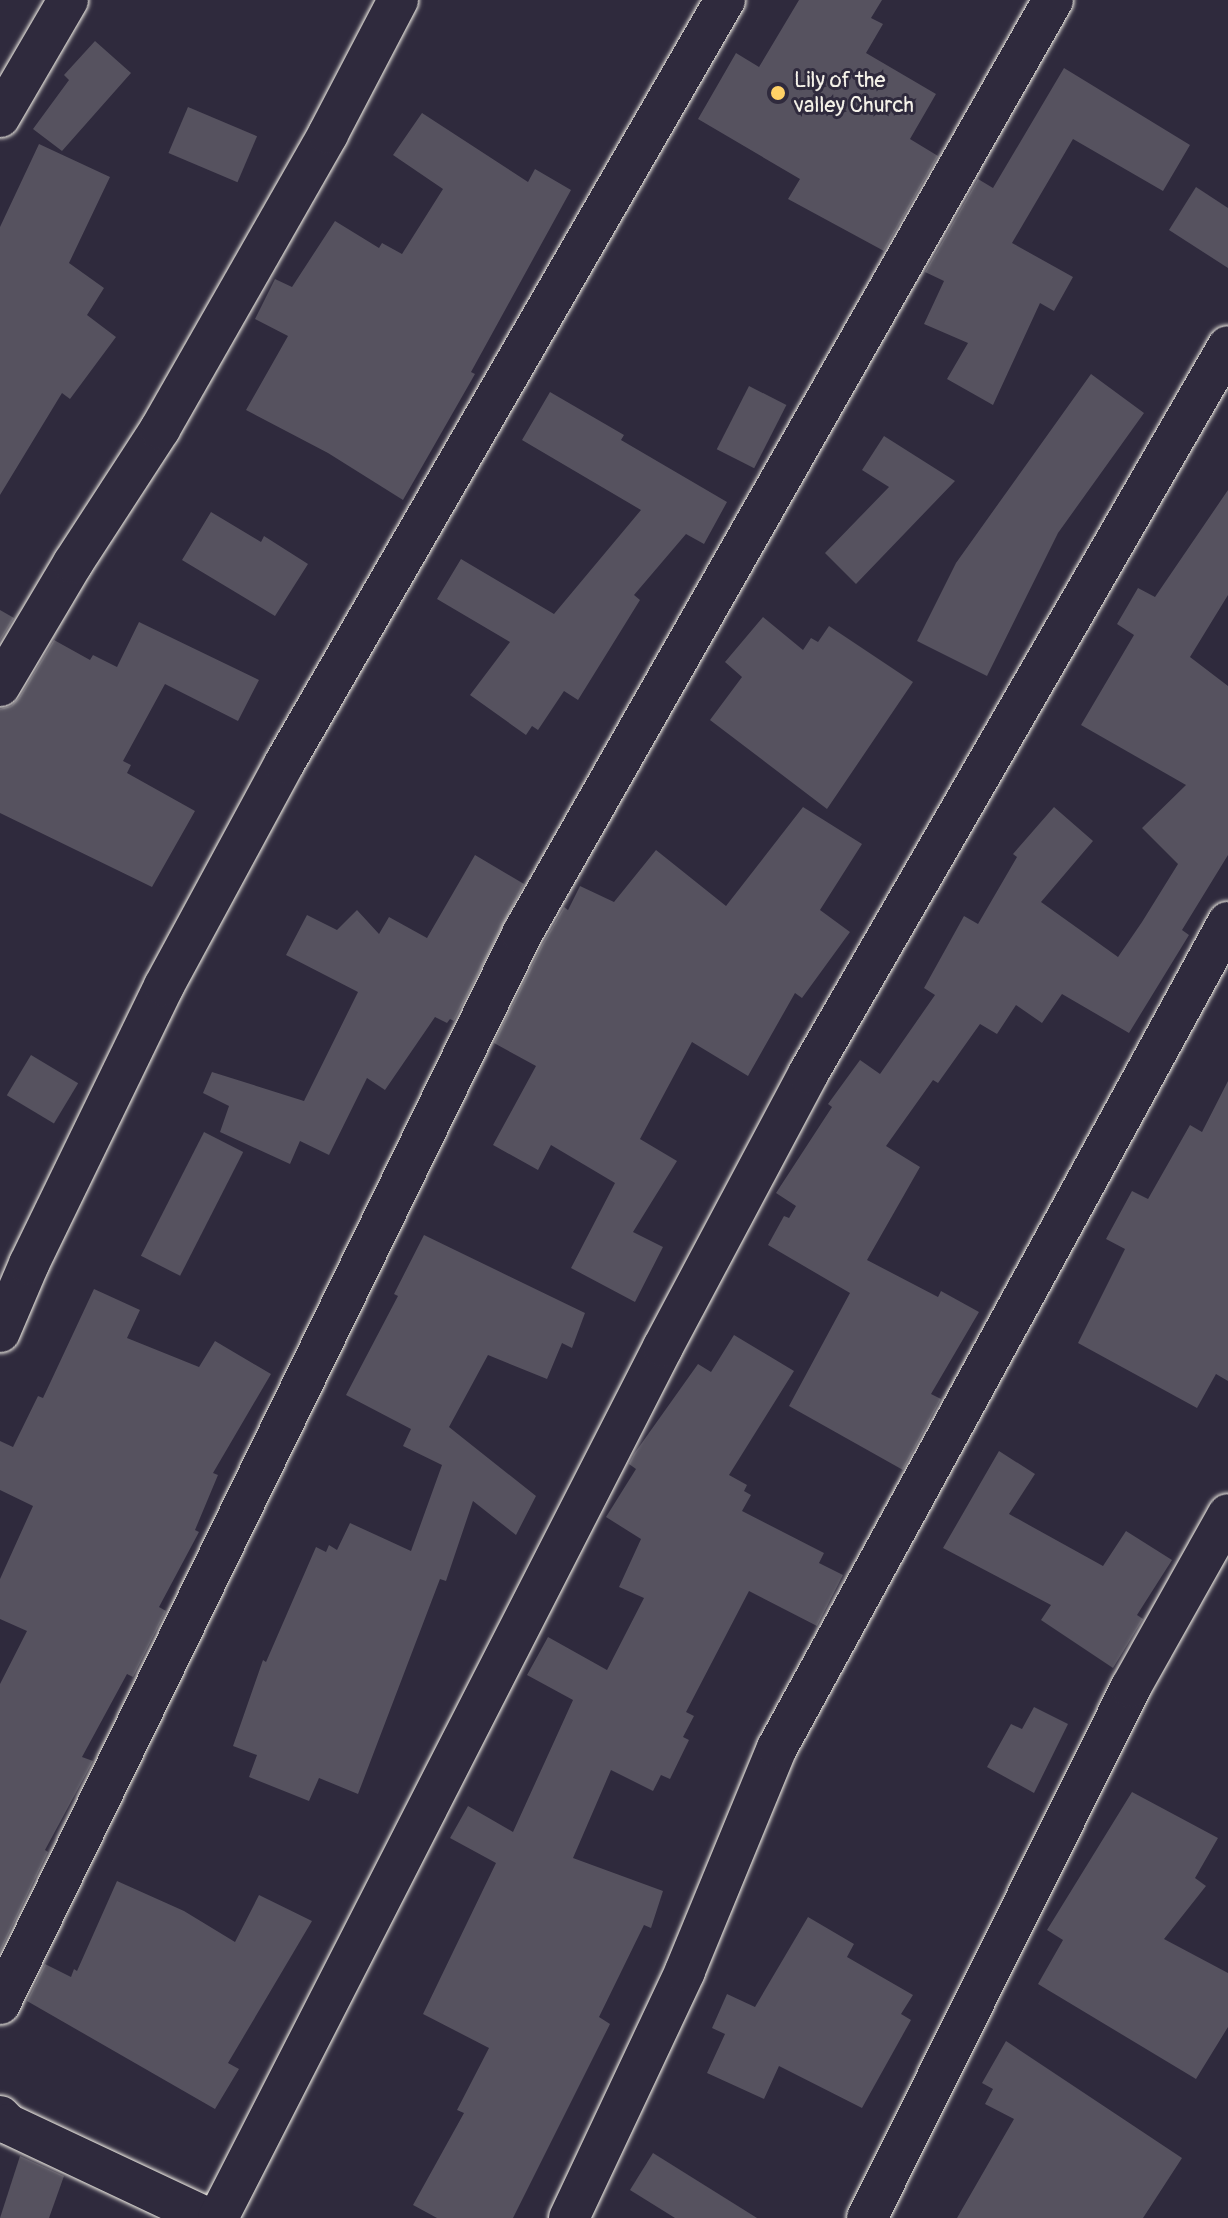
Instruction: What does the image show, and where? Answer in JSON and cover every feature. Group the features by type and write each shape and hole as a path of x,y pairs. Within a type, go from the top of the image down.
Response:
{"street":[{"path":"0,117 68,0"},
{"path":"0,686 73,563 160,429 328,134 398,0"},
{"path":"0,1332 29,1264 164,986 284,764 725,0"},
{"path":"0,2004 522,934 1053,0"},
{"path":"218,2218 663,1347 808,1074 1228,346"},
{"path":"569,2218 685,1971 777,1748 1228,922"},
{"path":"867,2218 1131,1687 1228,1514"},
{"path":"0,2116 8,2124 208,2218"}],"building":[{"path":"799,0 882,0 871,18 883,24 866,53 936,94 910,139 938,156 884,251 788,199 800,179 698,119 736,53 759,67"},
{"path":"95,41 131,73 62,151 33,129 69,80 64,75"},
{"path":"1064,68 1190,145 1163,191 1073,139 1012,243 1073,277 1054,311 1040,303 993,405 947,379 968,343 924,324 944,281 925,272 978,179 993,188"},
{"path":"188,107 257,136 238,182 168,153"},
{"path":"422,113 528,182 535,169 571,190 471,372 475,374 403,500 328,453 246,410 288,336 255,319 275,279 292,287 335,221 379,248 382,243 402,254 443,189 393,155"},
{"path":"39,144 110,177 69,263 104,288 87,315 116,337 70,399 62,393 0,495 0,227"},
{"path":"1196,187 1228,208 1228,268 1169,230"},
{"path":"1091,374 1144,413 1058,533 987,676 917,641 956,563"},
{"path":"749,386 786,405 754,468 717,449"},
{"path":"550,392 624,435 621,440 727,502 704,544 686,534 634,595 640,600 578,700 564,691 538,730 532,726 526,735 470,695 510,642 437,599 461,559 554,614 641,510 522,440"},
{"path":"884,436 955,481 856,584 825,553 889,487 862,470"},
{"path":"1228,490 1228,595 1190,657 1228,686 1228,855 1182,930 1189,935 1129,1033 1062,994 1042,1023 1016,1005 997,1034 980,1024 938,1083 933,1080 886,1146 920,1167 867,1260 938,1297 941,1291 979,1312 931,1394 941,1399 903,1470 789,1406 850,1293 768,1245 784,1216 789,1218 796,1206 776,1193 832,1107 828,1104 860,1060 880,1074 935,995 924,988 964,916 978,924 1017,857 1013,854 1054,807 1093,841 1041,902 1118,957 1142,922 1178,864 1142,828 1186,785 1081,725 1134,635 1117,624 1138,588 1155,597"},
{"path":"211,512 261,542 264,536 308,564 275,616 182,560"},
{"path":"0,610 14,618 0,641"},
{"path":"763,617 803,650 811,638 818,642 829,626 913,682 827,809 710,720 742,677 725,662"},
{"path":"139,622 259,680 238,721 165,684 123,761 131,765 127,773 195,811 152,887 0,813 0,709 11,706 19,698 54,640 90,660 93,655 117,667"},
{"path":"803,807 862,844 820,910 850,932 802,998 795,993 748,1076 692,1042 640,1139 677,1161 633,1232 663,1247 635,1302 571,1268 615,1183 551,1145 538,1170 493,1145 536,1066 494,1043 542,945 564,907 568,910 580,886 614,902 656,850 726,906"},
{"path":"475,855 524,884 454,1021 450,1019 447,1023 435,1017 385,1090 367,1078 329,1155 300,1141 290,1164 220,1132 229,1106 203,1093 212,1072 304,1101 358,992 286,955 307,915 337,930 357,910 379,934 389,917 427,938"},
{"path":"31,1055 78,1083 54,1124 7,1095"},
{"path":"1228,1081 1228,1381 1216,1374 1197,1408 1078,1343 1125,1249 1106,1239 1132,1191 1148,1199 1190,1125 1202,1132"},
{"path":"204,1132 243,1152 180,1276 141,1256"},
{"path":"424,1235 585,1313 572,1348 562,1343 547,1379 488,1355 449,1427 536,1496 516,1535 473,1501 446,1581 440,1579 358,1794 319,1778 309,1801 249,1777 257,1755 233,1746 263,1660 266,1662 316,1547 326,1552 329,1545 337,1550 350,1523 411,1551 442,1465 403,1446 411,1429 346,1395 398,1296 394,1294"},
{"path":"94,1289 140,1310 127,1338 199,1367 215,1341 271,1374 213,1473 218,1475 195,1530 199,1532 159,1607 166,1611 133,1677 127,1674 82,1757 93,1761 45,1850 48,1852 0,1952 0,1684 27,1631 0,1619 0,1579 33,1506 0,1490 0,1441 13,1447 38,1396 43,1398"},
{"path":"734,1335 794,1371 729,1475 747,1485 744,1491 751,1495 742,1511 824,1553 819,1563 843,1575 817,1626 749,1591 686,1712 694,1716 683,1737 689,1740 670,1779 661,1775 653,1791 611,1770 573,1858 663,1891 651,1928 644,1925 599,2017 610,2024 513,2218 437,2218 413,2205 464,2113 457,2110 489,2048 423,2014 496,1863 450,1838 468,1806 513,1832 573,1700 527,1675 548,1637 607,1670 644,1598 619,1587 641,1539 606,1517 636,1469 629,1464 634,1454 698,1364 711,1372"},
{"path":"999,1451 1035,1474 1009,1514 1103,1566 1126,1531 1172,1560 1137,1615 1143,1619 1113,1668 1041,1620 1051,1605 943,1548"},
{"path":"1034,1707 1068,1724 1034,1793 987,1767 1011,1724 1022,1729"},
{"path":"1132,1792 1218,1838 1195,1878 1206,1886 1164,1939 1228,1973 1228,2027 1196,2079 1038,1984 1063,1940 1047,1930"},
{"path":"117,1881 184,1911 235,1942 259,1895 312,1921 228,2063 239,2069 215,2109 27,2001 45,1964 71,1977 74,1969 77,1971"},
{"path":"808,1917 854,1944 847,1957 913,1995 901,2014 911,2020 862,2108 779,2066 764,2099 707,2073 725,2034 712,2028 727,1994 755,2007"},
{"path":"1006,2041 1182,2158 1143,2218 957,2218 1014,2119 985,2104 993,2089 982,2083"},
{"path":"653,2153 757,2218 675,2218 630,2190"},
{"path":"20,2156 64,2176 49,2218 0,2218"}],"place":[{"name":"Lily of the valley Church","path":"778,93"}]}
